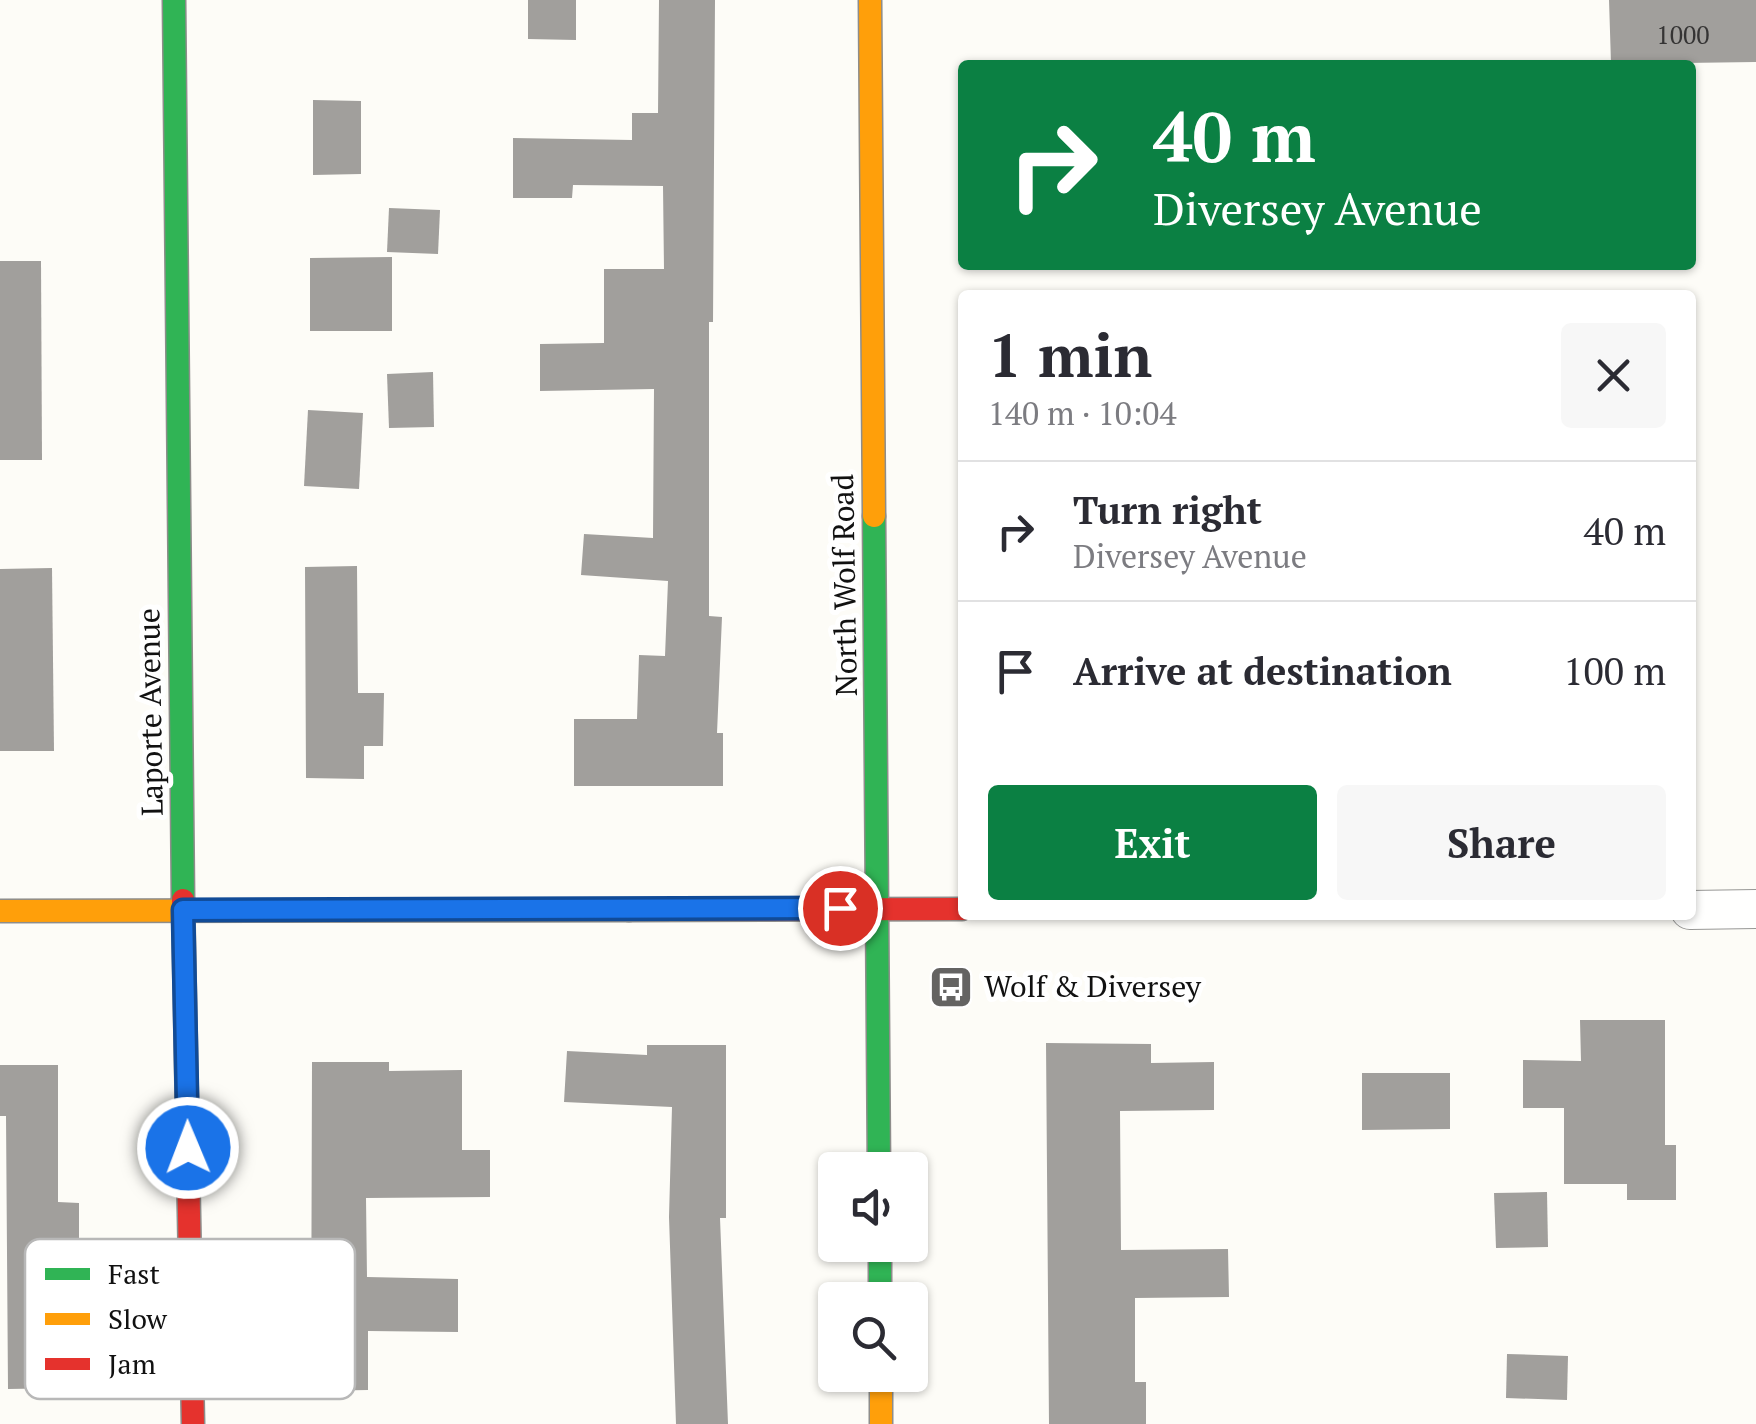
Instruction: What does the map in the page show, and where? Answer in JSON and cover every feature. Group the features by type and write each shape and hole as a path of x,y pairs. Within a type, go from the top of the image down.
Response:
{"street":[{"name":"Laporte Avenue","path":"174,0 189,1239"},
{"name":"North Wolf Road","path":"870,0 880,1152"},
{"path":"0,911 958,909"},
{"path":"1696,910 1756,909"},
{"path":"880,1392 881,1424"},
{"name":"Laporte Avenue","path":"193,1399 193,1424"}],"building":[{"path":"528,0 576,0 576,40 528,39"},
{"path":"659,0 715,0 709,616 722,617 717,733 723,733 723,786 574,786 574,719 637,719 639,655 665,656 668,581 581,575 584,534 653,538 654,389 540,391 540,344 604,343 604,269 664,269 663,186 573,185 572,198 513,198 513,138 632,140 632,113 658,113"},
{"path":"1609,0 1756,0 1756,62 1611,60"},
{"path":"313,100 361,101 361,174 313,175"},
{"path":"389,208 440,210 438,254 387,252"},
{"path":"392,257 392,331 310,331 310,258"},
{"path":"0,261 41,261 42,460 0,460"},
{"path":"433,372 434,427 389,428 387,374"},
{"path":"308,410 363,413 359,489 304,486"},
{"path":"357,566 358,693 384,693 383,746 364,746 364,779 306,778 305,567"},
{"path":"52,568 54,751 0,751 0,569"},
{"path":"1580,1020 1665,1020 1665,1145 1676,1145 1676,1200 1627,1200 1627,1184 1564,1184 1564,1108 1523,1108 1523,1060 1581,1061"},
{"path":"1046,1043 1151,1044 1151,1063 1214,1062 1214,1110 1120,1111 1121,1250 1228,1249 1229,1297 1135,1298 1135,1382 1146,1382 1146,1424 1049,1424"},
{"path":"647,1045 726,1045 726,1218 720,1218 728,1424 676,1424 669,1217 672,1107 564,1102 567,1051 647,1055"},
{"path":"312,1062 389,1062 389,1071 462,1070 462,1150 490,1150 490,1197 366,1198 367,1277 458,1279 458,1332 368,1331 368,1390 355,1390 355,1239 311,1239"},
{"path":"0,1065 58,1065 58,1202 79,1203 79,1239 25,1239 25,1389 8,1389 6,1116 0,1116"},
{"path":"1362,1073 1450,1073 1450,1129 1362,1130"},
{"path":"1547,1192 1548,1247 1496,1248 1494,1193"},
{"path":"1507,1354 1568,1356 1567,1400 1506,1398"}],"traffic: fast":[{"path":"174,0 183,900"},
{"path":"874,516 879,1152"},
{"path":"880,1262 880,1282"}],"traffic: slow":[{"path":"870,0 874,516"},
{"path":"0,911 629,910"},
{"path":"881,1392 881,1424"}],"traffic: jam":[{"path":"183,900 189,1239"},
{"path":"629,910 958,909"},
{"path":"193,1399 193,1424"}],"place":[{"name":"Wolf & Diversey","path":"951,987"}],"route":[{"path":"188,1148 183,910 840,908"}]}
